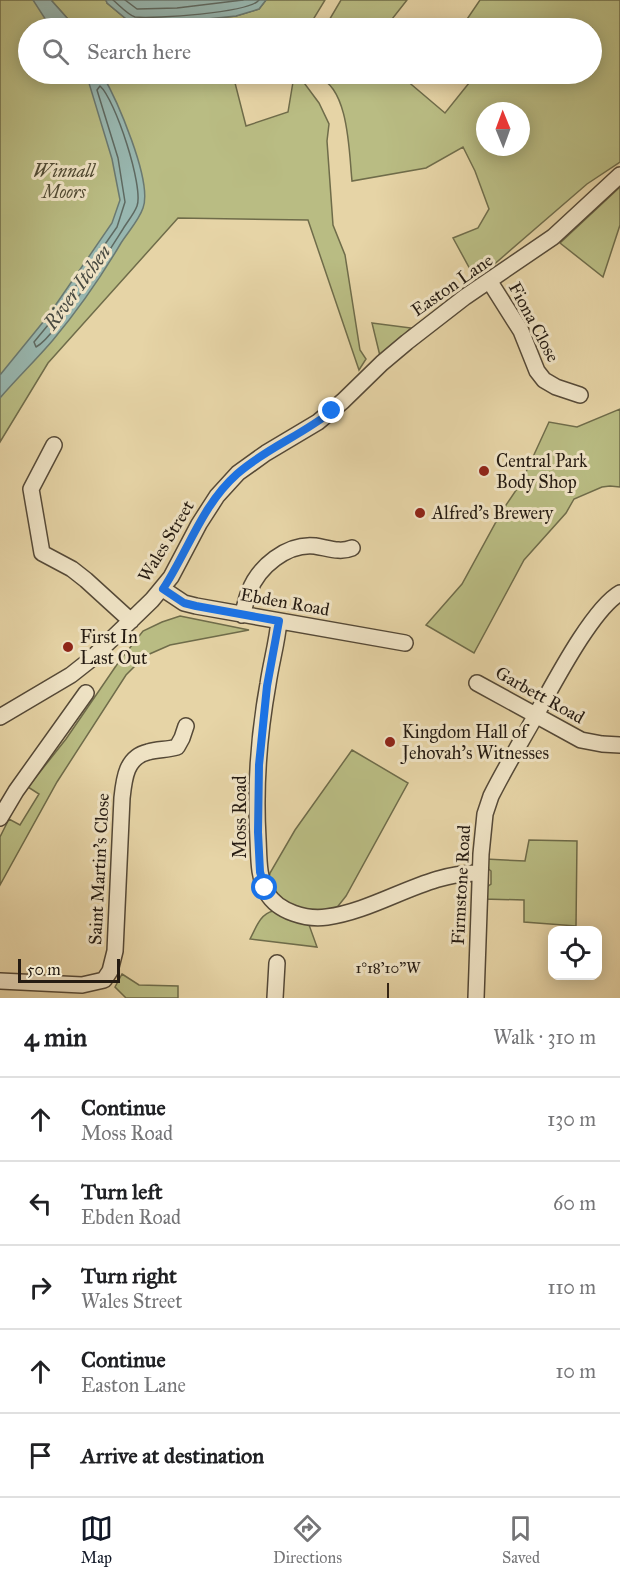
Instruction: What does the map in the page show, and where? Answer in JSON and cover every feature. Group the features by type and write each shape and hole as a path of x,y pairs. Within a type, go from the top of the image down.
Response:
{"street":[{"name":"Easton Lane","path":"308,429 343,401 406,342 465,297 553,237 620,175"},
{"name":"Fiona Close","path":"490,282 521,331 537,371 538,385 556,387 580,395"},
{"name":"Wales Street","path":"0,717 71,675 90,660 163,589 205,514 226,485 238,473 266,453 308,429"},
{"path":"54,445 31,489 42,553 72,569 131,621"},
{"path":"242,615 255,579 288,549 302,546 345,551 352,548"},
{"name":"Ebden Road","path":"163,589 184,603 405,643"},
{"name":"Firmstone Road","path":"476,998 480,873 485,814 491,796 594,619 604,606 620,593"},
{"name":"Moss Road","path":"279,621 263,717 257,808 260,872 265,888 274,902 297,914 327,917 375,904 457,874 480,873"},
{"name":"Garbett Road","path":"477,683 581,740 620,745"},
{"path":"0,818 16,791 86,693"},
{"name":"Saint Martin's Close","path":"0,981 89,985 104,980 110,971 115,951 122,798 126,773 129,765 142,754 177,747 186,726"},
{"path":"275,998 277,963"}],"green space":[{"name":"Winnall Moors","path":"0,0 41,0 53,18 18,18 18,84 235,84 246,126 288,112 293,84 305,84 319,103 329,124 327,141 333,225 345,255 360,350 366,359 359,370 308,220 178,218 48,363 0,442"},
{"path":"51,0 106,0 125,18 67,18"},
{"path":"266,0 325,0 314,18 217,18 236,16 259,9"},
{"path":"341,0 407,0 393,18 330,18"},
{"path":"480,0 620,0 620,162 587,184 476,280 453,238 478,228 489,209 463,147 426,168 352,181 346,122 342,107 329,84 411,84 445,113 468,84 602,84 602,18 468,18"},
{"path":"620,187 620,225 603,277 560,243"},
{"path":"372,323 411,328 380,356"},
{"path":"620,409 620,487 602,487 574,499 566,513 524,560 474,653 426,625 462,584 502,511 521,483 549,422 577,427"},
{"path":"180,616 249,630 170,645 145,656 126,675 57,782 0,885 0,837 9,819 20,825 39,794 28,787 66,739 143,631"},
{"path":"352,750 408,783 346,896 335,910 302,909 279,900 268,883 270,873 295,830"},
{"path":"529,840 577,841 576,926 524,922 524,900 483,899 484,889 491,884 491,871 485,866 486,859 525,861"},
{"path":"273,911 308,922 317,947 250,939 262,918"},
{"path":"122,974 139,985 178,986 178,998 126,998 115,987"}],"water":[{"path":"33,0 51,0 67,18 45,18"},
{"path":"106,0 266,0 259,9 236,16 217,18 125,18"},
{"name":"River Itchen","path":"89,84 107,84 116,101 132,140 143,179 145,195 143,208 97,281 71,317 0,398 0,375 48,316 112,223 120,200 112,159"}],"place":[{"name":"Central Park Body Shop","path":"484,471"},
{"name":"Alfred's Brewery","path":"420,513"},
{"name":"First In Last Out","path":"68,647"},
{"name":"Kingdom Hall of Jehovah's Witnesses","path":"390,742"}],"route":[{"path":"265,888 260,872 258,832 259,765 267,686 279,621 184,603 163,589 205,514 226,485 238,473 266,453 297,436 332,411"}]}
